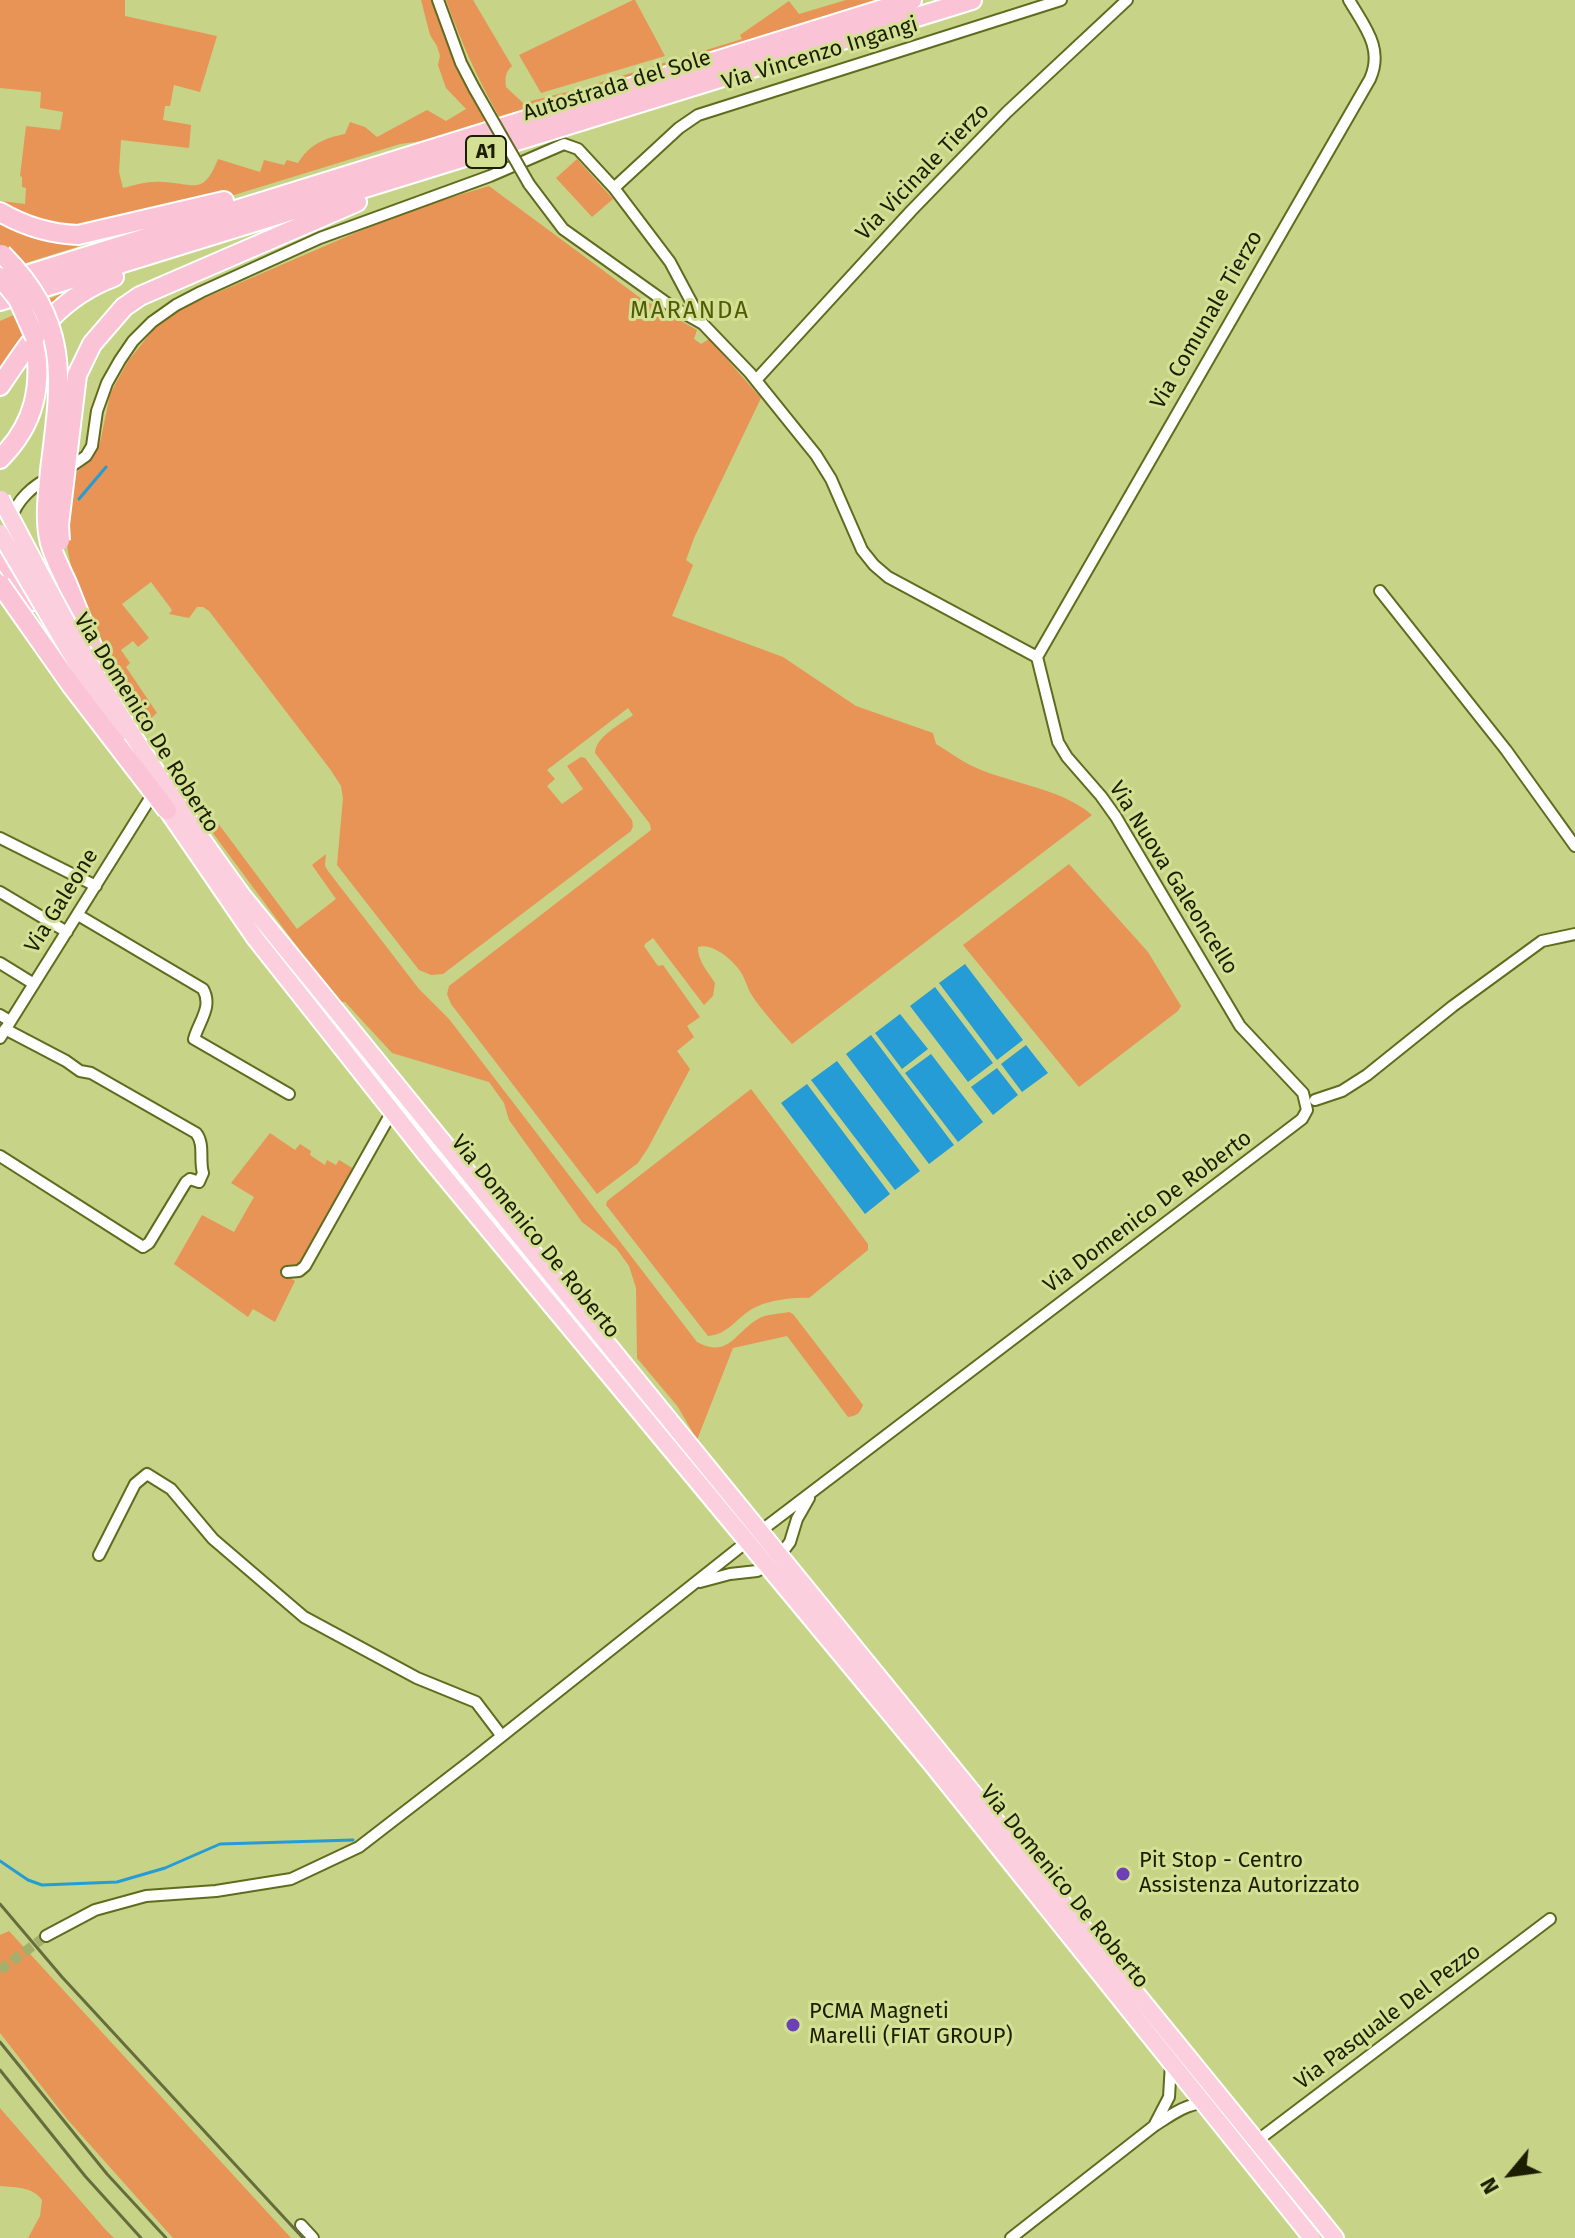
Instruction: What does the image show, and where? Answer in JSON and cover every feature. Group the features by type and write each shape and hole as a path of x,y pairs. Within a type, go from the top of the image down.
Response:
{"highway":[{"name":"Autostrada del Sole","path":"0,280 912,0"},
{"name":"Autostrada del Sole","path":"0,301 972,0"},
{"path":"67,583 59,525 77,375 92,344 124,307 140,296 342,207 530,138"},
{"path":"6,217 55,234 78,235 360,170"},
{"path":"0,386 36,333 77,295 96,284 190,250 243,224"},
{"path":"1,253 28,282 54,338 59,391 46,506 49,542 120,715"},
{"path":"0,280 18,299 30,323 39,362 32,410 22,432 5,454"},
{"path":"0,498 120,715 199,836 242,895 1335,2238"},
{"path":"0,533 109,721 255,938 419,1144 931,1763 1312,2238"},
{"path":"0,555 53,627"},
{"path":"0,584 71,685 167,810"}],"street":[{"path":"438,0 461,63 474,88 529,184 557,222 671,306 703,324"},
{"name":"Via Vincenzo Ingangi","path":"614,188 679,128 698,115 1061,0"},
{"name":"Via Vicinale Tierzo","path":"756,380 911,211 997,123 1127,0"},
{"name":"Via Comunale Tierzo","path":"1037,657 1370,79 1375,50 1349,0"},
{"name":"Via Domenico De Roberto","path":"614,188 578,149 559,145 490,176 320,238 176,305 152,322 120,360 97,411 92,446 86,456 43,481 26,494 14,510 10,522 13,537 128,741 262,932 1321,2238"},
{"path":"614,188 670,262 703,324 756,380 816,455 831,479 862,550 874,565 888,577 1037,657"},
{"path":"1380,591 1506,750 1575,846"},
{"name":"Via Nuova Galeoncello","path":"1037,657 1054,732 1063,751 1116,817 1240,1026 1311,1101"},
{"name":"Via Galeone","path":"5,1030 158,786"},
{"path":"0,838 96,886"},
{"path":"0,892 67,932"},
{"path":"78,915 203,989 208,998 208,1007 194,1039 289,1094"},
{"path":"1311,1101 1342,1091 1367,1075 1463,998 1542,941 1575,934"},
{"path":"0,963 34,984"},
{"path":"0,1015 5,1030 80,1071 91,1073 196,1133 201,1140 203,1173 199,1182 188,1180 149,1243 143,1247 0,1156"},
{"path":"287,1272 299,1271 305,1266 398,1101"},
{"name":"Via Domenico De Roberto","path":"46,1936 95,1910 146,1896 216,1891 291,1879 359,1847 754,1536 1300,1122 1311,1101"},
{"path":"99,1555 135,1484 147,1474 171,1489 213,1539 304,1617 417,1678 476,1702 501,1735"},
{"name":"Via Domenico De Roberto","path":"694,1583 757,1571 775,1562 790,1542 797,1519 812,1493"},
{"name":"Via Pasquale Del Pezzo","path":"1250,2147 1550,1919"},
{"path":"1154,2126 1169,2097 1170,2050"},
{"path":"1011,2238 1154,2126 1195,2104 1213,2103"},
{"path":"301,2225 313,2238"}],"shaded area":[{"path":"0,0 125,0 125,16 217,36 200,92 174,85 170,106 165,106 163,120 191,125 189,148 121,140 119,172 123,188 157,182 196,185 207,179 218,159 260,172 264,160 284,165 287,160 298,163 318,143 345,134 350,122 365,127 377,137 427,110 446,121 466,109 446,88 438,65 440,56 430,35 421,0 434,0 462,74 486,123 430,140 400,144 221,199 87,228 54,227 0,206 1,201 25,204 26,188 22,187 20,176 26,126 60,130 63,112 40,108 41,92 0,88"},
{"path":"446,0 473,0 512,66 506,76 506,87 523,103 742,39 740,35 789,1 799,14 846,0 880,0 500,118 470,60"},
{"path":"633,0 665,56 541,93 519,55"},
{"path":"577,159 613,199 592,217 556,178"},
{"path":"489,186 639,297 697,330 694,339 701,344 709,339 761,398 694,538 686,560 693,565 672,616 783,657 856,706 933,733 936,744 968,764 1048,791 1079,805 1092,815 792,1044 756,1001 742,974 727,957 709,947 698,947 701,961 715,983 713,996 704,1005 653,938 646,943 644,946 658,966 663,965 700,1017 687,1026 694,1037 677,1051 690,1069 638,1163 597,1194 451,1004 447,994 449,986 651,830 650,824 595,753 604,736 633,715 628,708 547,770 555,779 547,786 562,804 583,789 567,766 581,757 585,758 632,820 631,831 443,974 431,975 419,970 337,865 343,798 341,786 209,611 197,607 189,618 169,614 172,610 151,582 122,604 149,638 138,647 133,641 121,650 130,663 126,667 157,713 142,726 122,694 124,688 86,608 67,545 66,519 72,476 92,459 100,443 110,394 128,361 153,330 184,307 355,233 419,207"},
{"path":"0,223 79,238 77,247 0,271 0,257 8,252 0,245"},
{"path":"63,293 39,317 0,373 0,321"},
{"path":"179,771 297,929 336,899 312,865 326,854 328,871 419,989 449,1019 697,1342 717,1348 724,1346 758,1319 789,1312 863,1405 859,1412 848,1417 787,1336 733,1348 697,1440 678,1407 637,1358 636,1288 629,1266 616,1248 582,1222 509,1120 504,1103 489,1082 392,1053 345,1002 338,1002 198,813 175,778"},
{"path":"1069,864 1148,952 1181,1006 1079,1087 963,945"},
{"path":"751,1089 868,1244 868,1250 809,1298 783,1299 764,1304 752,1309 722,1332 708,1336 606,1205 607,1201"},
{"path":"270,1133 295,1150 300,1144 325,1165 327,1160 336,1165 339,1160 354,1169 300,1265 297,1264 294,1270 287,1266 282,1273 295,1281 275,1322 253,1309 248,1317 174,1264 202,1215 234,1232 254,1197 231,1183"},
{"path":"9,1931 291,2238 173,2238 67,2119 0,2033 0,1935"},
{"path":"0,2108 114,2238 28,2238 40,2216 42,2200 29,2190 0,2186"}],"water":[{"path":"965,964 1023,1040 997,1060 939,983"},
{"path":"935,987 993,1063 968,1082 910,1006"},
{"path":"900,1014 928,1049 902,1069 875,1033"},
{"path":"871,1035 954,1145 929,1164 846,1054"},
{"path":"1026,1045 1048,1073 1022,1092 1001,1064"},
{"path":"931,1054 983,1122 958,1142 905,1073"},
{"path":"837,1061 920,1171 895,1190 811,1080"},
{"path":"997,1068 1018,1095 993,1115 971,1087"},
{"path":"807,1084 890,1194 865,1214 781,1103"}],"waterway":[{"path":"79,499 106,467"},
{"path":"0,1861 28,1880 42,1885 117,1882 165,1868 220,1844 353,1840"}],"tunnel":[{"path":"0,1970 46,1936"}],"railway":[{"path":"0,1904 62,1977 303,2238"},
{"path":"0,2042 107,2174 166,2238"},
{"path":"0,2070 85,2176 141,2238"}],"place":[{"name":"Pit Stop - Centro Assistenza Autorizzato","path":"1123,1874"},
{"name":"PCMA Magneti Marelli (FIAT GROUP)","path":"793,2025"}],"district":[{"name":"MARANDA","path":"690,311"}]}
